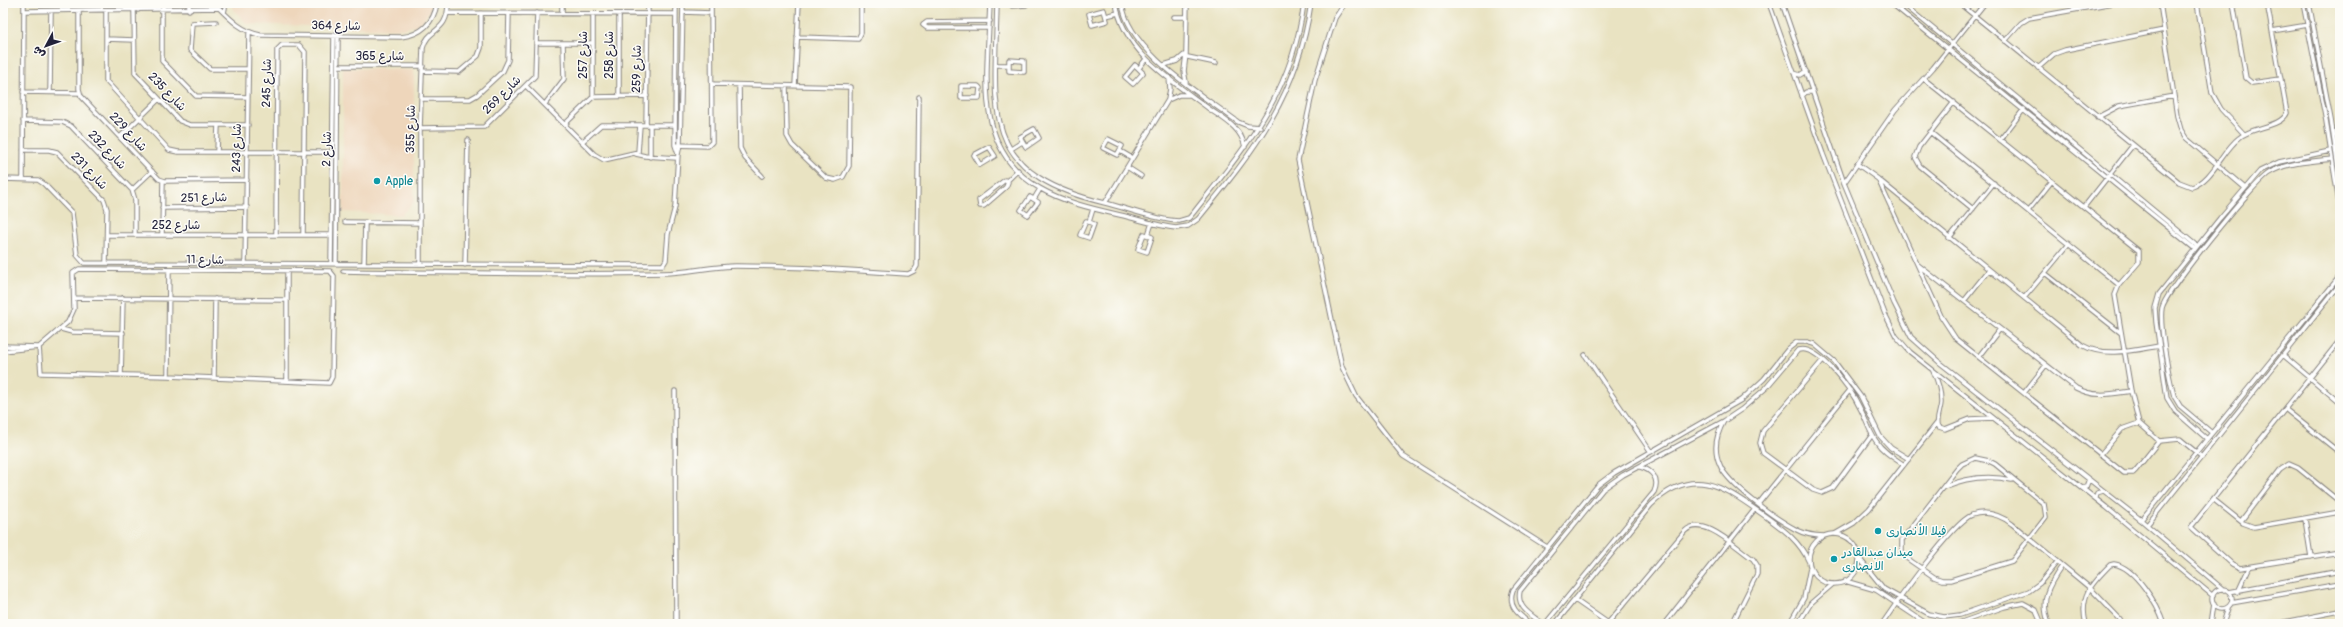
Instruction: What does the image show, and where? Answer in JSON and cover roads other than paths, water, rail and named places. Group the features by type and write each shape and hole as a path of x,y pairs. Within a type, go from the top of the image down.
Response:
{"street":[{"path":"3,179 23,179 24,3"},
{"name":"شارع 235","path":"138,3 136,10 134,40 135,73 159,99 186,124 248,125"},
{"path":"163,3 162,59 193,94 201,98 248,97"},
{"path":"189,3 189,10"},
{"path":"215,3 217,8 238,26 249,33"},
{"path":"217,8 219,3"},
{"path":"224,13 226,3"},
{"path":"437,3 430,22 438,29"},
{"path":"448,3 448,13 676,14"},
{"path":"562,3 562,14"},
{"name":"شارع 259","path":"648,3 647,96 650,157"},
{"path":"676,3 675,145 678,156"},
{"path":"662,273 660,265 666,260 668,234 674,211 680,145 683,3"},
{"path":"675,145 708,146 712,142 712,3"},
{"path":"795,86 799,3"},
{"path":"797,37 858,39 861,33 861,3"},
{"path":"990,3 988,93 991,122 1002,148 1018,170 1040,189 1062,200 1093,209 1180,228 1196,221 1266,130 1279,107 1297,65 1311,3"},
{"path":"997,3 996,110 1002,133 1011,149 1027,169 1041,180 1061,190 1105,204 1173,220 1185,219 1194,212 1260,127 1275,100 1285,77 1298,37 1304,3"},
{"path":"1011,3 1012,6 1026,5 1027,3"},
{"path":"1116,3 1118,13 1129,38 1146,58 1191,96 1234,126 1241,136 1245,147"},
{"path":"1122,3 1127,24 1137,40 1164,65 1238,122 1248,126 1260,127"},
{"path":"1187,3 1184,71 1187,83"},
{"path":"1345,3 1335,18 1315,80 1298,160 1343,371 1359,399 1403,456 1547,547"},
{"path":"1769,3 1793,73 1892,330 1905,348 2096,498 2213,596 2214,604 2211,624"},
{"path":"1782,3 1844,183 1881,274 1906,329 1918,345 2104,492 2147,524 2224,590 2229,592 2238,592 2340,572"},
{"path":"1891,3 2109,176"},
{"path":"1902,3 2196,248"},
{"path":"1959,3 2185,186 2199,184 2232,145 2244,134 2254,129 2280,122 2285,119 2287,107 2267,3"},
{"path":"1844,183 1891,116 1924,79 1986,3"},
{"path":"2005,41 2021,23 2029,18 2113,3"},
{"path":"2160,3 2178,124 2183,134 2245,188"},
{"path":"2198,3 2212,93 2220,109 2244,134"},
{"path":"2233,3 2246,78 2252,83 2281,79"},
{"path":"2303,3 2340,209"},
{"path":"2309,3 2332,120 2340,181"},
{"path":"24,11 189,10 217,8"},
{"path":"1104,10 1106,16 1106,21 1093,25 1089,15 1104,10"},
{"path":"50,92 51,11"},
{"path":"23,92 80,93 79,11"},
{"path":"106,11 106,81 172,151 332,152"},
{"path":"683,12 712,12"},
{"name":"شارع 355","path":"420,264 420,128 424,44 444,23 448,13"},
{"path":"422,71 459,72 478,56 482,48 481,13"},
{"path":"421,99 470,99 503,71 508,60 509,13"},
{"name":"شارع 269","path":"420,128 484,127 526,86 535,74 537,13"},
{"path":"1106,16 1118,13"},
{"name":"شارع 257","path":"593,14 593,97"},
{"name":"شارع 258","path":"619,14 619,96"},
{"path":"1174,17 1187,17"},
{"path":"989,28 925,28 923,25 927,22 990,21"},
{"path":"216,22 192,23 190,50 210,70 248,69"},
{"name":"شارع 364","path":"249,33 260,35 409,36 424,29 430,22"},
{"path":"952,22 952,28"},
{"path":"2272,31 2308,25"},
{"path":"2038,68 2054,54 2064,50 2164,30"},
{"name":"شارع 243","path":"245,264 249,33"},
{"name":"شارع 2","path":"331,263 332,152 335,145 338,66 336,35"},
{"name":"شارع 2","path":"336,35 336,264"},
{"path":"106,38 134,40"},
{"path":"536,43 593,43"},
{"path":"545,104 564,78 563,43"},
{"name":"شارع 245","path":"276,235 278,50 282,45 299,46 305,52 303,235"},
{"path":"1164,65 1184,56 1216,63"},
{"path":"1139,68 1146,58"},
{"path":"1009,60 1024,61 1024,71 1009,72 1008,65 1009,60"},
{"path":"996,65 1008,65"},
{"name":"شارع 365","path":"338,66 423,66"},
{"path":"1134,66 1139,68 1143,73 1133,84 1125,77 1134,66"},
{"path":"1793,73 1800,75 1806,71"},
{"path":"1105,204 1168,100 1170,89 1169,77"},
{"path":"1924,79 2139,251 2139,262 2119,285 2116,295 2131,391 2139,423 2159,441"},
{"path":"712,84 850,87 849,166 846,174 839,179 830,180 823,175 788,139 785,129 786,86"},
{"path":"739,85 740,148 745,158 762,176"},
{"path":"526,86 594,154 604,160 636,154 650,157 678,156"},
{"path":"978,86 980,93 978,99 962,98 960,88 978,86"},
{"path":"1802,96 1808,92 1813,92"},
{"name":"شارع 229","path":"80,93 163,181"},
{"path":"980,93 988,93"},
{"path":"1168,100 1179,95 1191,96"},
{"path":"565,124 593,97 647,96"},
{"path":"2098,117 2119,106 2174,96"},
{"path":"343,271 503,274 662,273 736,266 829,268 908,274 914,271 917,266 919,97"},
{"path":"120,137 159,99"},
{"path":"1954,102 1916,151 1916,162 1973,209"},
{"path":"2000,140 2024,110"},
{"name":"شارع 232","path":"23,122 68,124 132,190"},
{"path":"1234,126 1238,122"},
{"path":"217,152 218,125"},
{"path":"582,142 601,125 675,125"},
{"path":"636,154 638,150 640,125"},
{"path":"1034,129 1038,138 1026,147 1022,142 1020,137 1034,129"},
{"path":"1930,132 2119,285"},
{"path":"1108,139 1122,145 1120,151 1117,156 1104,149 1108,139"},
{"path":"465,265 468,140"},
{"path":"1011,149 1022,142"},
{"path":"2084,207 2133,145"},
{"path":"989,147 993,152 994,157 981,165 974,156 989,147"},
{"path":"993,152 1002,148"},
{"name":"شارع 231","path":"23,150 52,150 60,154 104,200 107,210 106,263"},
{"path":"1120,151 1132,158"},
{"path":"2207,439 2170,405 2166,391 2155,315 2157,301 2163,288 2260,171 2272,164 2330,152"},
{"path":"2212,434 2180,406 2174,396 2161,316 2163,304 2169,293 2224,222 2260,180 2269,173 2280,168 2331,159"},
{"path":"1857,164 1878,179 2088,349 2100,351 2124,351 2159,346"},
{"path":"1127,167 1141,176"},
{"path":"1022,174 1027,169"},
{"path":"1007,181 1002,182 979,200 978,204 984,206 1007,185 1007,181 1018,170"},
{"path":"2332,170 2338,170"},
{"path":"135,234 135,200 132,190 152,171"},
{"name":"شارع 11","path":"23,179 42,181 72,213 77,255 84,263 660,265"},
{"path":"1878,179 1946,327 1956,339 2120,471 2128,474 2136,470 2159,441 2180,439 2202,456"},
{"path":"162,234 163,181 247,180"},
{"path":"2028,211 2052,181"},
{"path":"1949,238 1994,183"},
{"path":"1034,199 1040,189"},
{"path":"1028,197 1034,199 1038,203 1030,215 1021,211 1028,197"},
{"name":"شارع 251","path":"162,208 247,207"},
{"path":"1089,222 1093,209"},
{"path":"2220,218 2224,222"},
{"path":"1084,221 1089,222 1094,224 1090,238 1081,236 1084,221"},
{"path":"345,222 420,223"},
{"path":"364,264 365,222"},
{"path":"1148,236 1152,222"},
{"name":"شارع 252","path":"107,235 331,235"},
{"path":"1142,235 1148,236 1152,238 1149,252 1139,250 1142,235"},
{"path":"2024,298 2069,244"},
{"path":"1916,264 2076,388 2088,393 2101,395 2131,391"},
{"name":"شارع 11","path":"74,298 73,276 75,271 79,269 330,272 334,274 332,380 326,383 287,381"},
{"path":"168,376 169,270"},
{"path":"1964,301 1989,270"},
{"path":"39,347 41,373 287,381 287,272"},
{"path":"2045,272 2121,333"},
{"path":"1872,277 1881,274"},
{"path":"2141,520 2340,276"},
{"path":"2147,524 2340,284"},
{"path":"2329,289 2333,293"},
{"path":"4,349 39,347 61,329 73,314 74,298 287,300"},
{"path":"121,375 123,298"},
{"path":"214,378 215,299"},
{"path":"2155,315 2161,316"},
{"path":"61,329 72,332 123,333"},
{"path":"1978,356 2000,329"},
{"path":"1532,624 1515,611 1511,602 1512,593 1547,547 1598,485 1614,473 1741,400 1764,380 1791,346 1804,341 1817,346 1839,366 1861,397 1880,436 1891,448 1909,459"},
{"path":"2339,342 2192,525 2192,529 2232,564 2240,568 2249,568 2340,552"},
{"path":"1640,467 1647,469 1654,476 1656,486 1654,492 1544,624 1522,607 1519,598 1522,588 1599,493 1616,479 1724,421 1759,395 1796,351 1803,349 1810,350 1823,360 1850,390 1872,435 1883,450 1904,465"},
{"path":"1585,355 1651,452"},
{"path":"2283,355 2340,403"},
{"path":"1823,360 1761,437 1760,444 1763,453 1813,490 1819,492 1828,491 1872,435"},
{"path":"2024,393 2046,365"},
{"path":"1724,421 1716,440 1720,466 1733,484 1794,529 1812,535 1824,536 1835,534 1860,519 1937,423 1940,410 1940,393 1932,370"},
{"path":"1758,503 1850,390"},
{"path":"675,391 676,624"},
{"path":"2285,409 2340,453"},
{"path":"1937,423 1939,427 1945,429 1970,419 1993,418"},
{"path":"2100,455 2122,429 2139,423"},
{"path":"1975,458 1989,461 2013,480 2046,508 2046,517 2015,558 2007,563 1951,580 1938,579 1905,557 1902,552 1902,540 1962,464 1975,458"},
{"path":"2241,521 2280,470 2289,464 2298,468 2340,502"},
{"path":"1944,487 1957,481 1985,476 2013,480"},
{"path":"2082,488 2086,487 2089,480"},
{"path":"1555,624 1651,505 1673,488 1692,483 1712,484 1730,491 1797,542 1810,566 1821,580 1833,584"},
{"path":"2096,498 2097,493 2104,492"},
{"path":"2213,499 2241,521 2254,527 2340,512"},
{"path":"1664,624 1755,509"},
{"path":"1882,624 1922,569 1955,529 1972,515 1993,514 2003,517 2090,588 2120,619 2122,624"},
{"path":"2305,519 2311,557"},
{"path":"1575,600 1609,624 1690,527 1704,526 1753,558 1758,568 1757,574 1732,624"},
{"path":"1835,534 1848,538 1853,543 1859,558 1880,585 1929,614 1952,617 2035,588 2057,562"},
{"path":"1809,562 1812,547 1824,536"},
{"path":"1798,624 1811,603 1833,584 1845,581 1855,572 1859,558"},
{"path":"2086,624 2083,604 2090,588 2110,565 2118,564 2150,594 2164,624"},
{"path":"1789,624 1804,598 1810,566"},
{"path":"2049,624 2045,613 2044,600 2047,588 2062,566"},
{"path":"2238,592 2249,568"},
{"path":"1845,581 1869,587 1927,624"},
{"path":"2223,624 2228,607 2231,603 2340,584"},
{"path":"2213,596 2219,590 2224,590"},
{"path":"2229,592 2231,603"},
{"path":"2011,596 2013,604"},
{"path":"1952,617 1955,624 2013,604 2028,604 2039,615 2042,624"},
{"path":"2214,604 2220,609 2228,607"},
{"path":"2275,624 2340,611"},
{"path":"2039,615 2045,613"},
{"path":"1842,624 1852,622 1862,624"}],"place":[{"name":"Apple","path":"377,181"},
{"name":"فيلا الأنصارى","path":"1878,531"},
{"name":"ميدان عبدالقادر الانصارى","path":"1834,559"}]}
